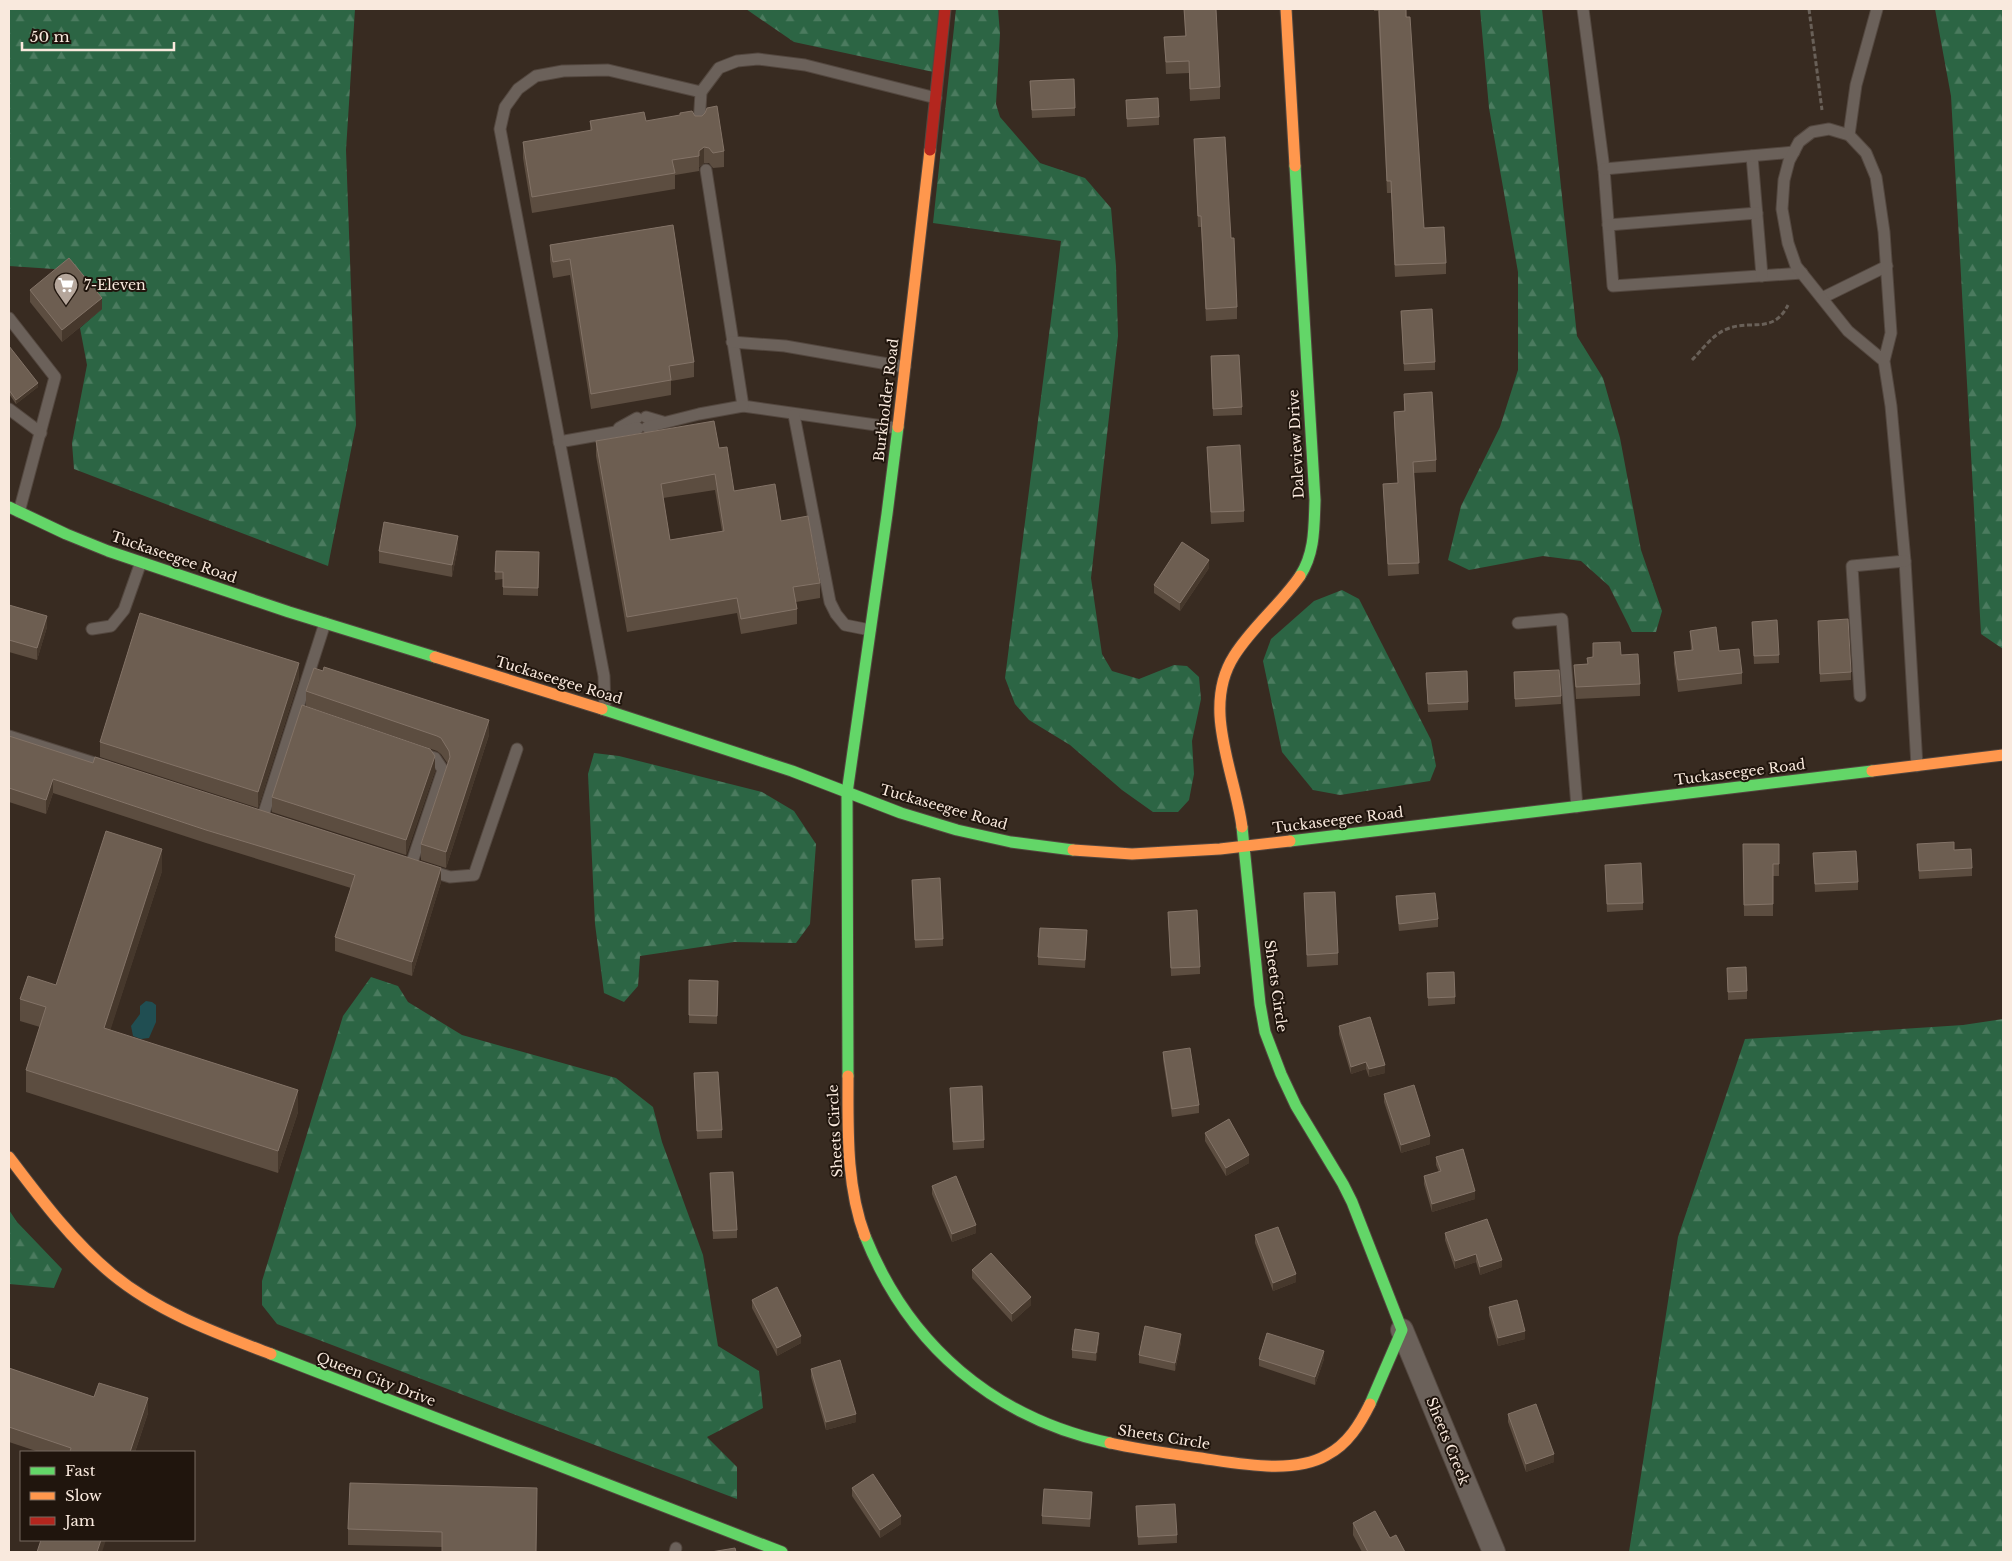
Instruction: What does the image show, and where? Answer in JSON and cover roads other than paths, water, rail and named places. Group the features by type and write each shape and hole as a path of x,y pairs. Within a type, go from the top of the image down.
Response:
{"street":[{"name":"Burkholder Road","path":"847,793 898,428 945,9"},
{"name":"Daleview Drive","path":"1244,846 1241,821 1220,718 1222,681 1233,656 1286,595 1304,570 1309,559 1314,535 1314,490 1286,9"},
{"name":"Tuckaseegee Road","path":"14,510 74,538 141,562 325,623 605,710 792,771 900,812 957,830 1056,850 1132,854 1244,846 2003,755"},
{"name":"Sheets Circle","path":"847,793 848,1138 853,1186 865,1234 884,1280 901,1309 921,1334 948,1361 978,1384 1018,1410 1060,1429 1099,1441 1128,1446 1240,1464 1284,1466 1324,1458 1340,1448 1355,1431 1365,1414 1402,1330 1361,1224 1342,1183 1306,1126 1282,1080 1267,1039 1261,1008 1244,846"},
{"name":"Queen City Drive","path":"9,1157 43,1204 71,1236 114,1275 164,1308 224,1337 782,1552"},
{"name":"Sheets Creek","path":"1402,1330 1494,1552"}],"lane":[{"path":"1583,9 1604,169 1613,286 1802,273"},
{"path":"1849,135 1856,85 1877,9"},
{"path":"699,125 701,92 719,68 737,61 758,59 805,65 936,98"},
{"path":"605,710 604,676 500,129 505,107 518,89 536,76 563,71 608,70 701,92"},
{"path":"1884,361 1848,331 1796,266 1788,243 1782,209 1784,180 1799,142 1812,132 1829,129 1849,135 1866,153 1876,177 1884,232 1891,333 1884,361 1891,406 1904,561 1917,766"},
{"path":"1604,169 1794,152"},
{"path":"1752,156 1762,276"},
{"path":"706,170 743,406"},
{"path":"1608,225 1757,213"},
{"path":"1822,298 1887,266"},
{"path":"9,318 55,376 41,433 14,510"},
{"path":"732,342 785,346 905,367"},
{"path":"559,442 612,432 642,422 665,422 743,406 794,415 898,428"},
{"path":"9,409 41,433"},
{"path":"794,415 830,602 836,614 845,625 870,630"},
{"path":"1860,696 1852,566 1904,561"},
{"path":"92,628 111,626 124,610 141,562"},
{"path":"1518,623 1562,619 1576,807"},
{"path":"263,816 301,712 325,623"},
{"path":"9,736 122,772"},
{"path":"407,749 435,758 443,770 406,863 450,877 474,874 516,749"}],"water":[{"path":"146,1001 156,1005 156,1022 149,1038 141,1039 133,1036 131,1026 140,1014 140,1006"}],"place":[{"name":"7-Eleven","path":"66,306"}]}
